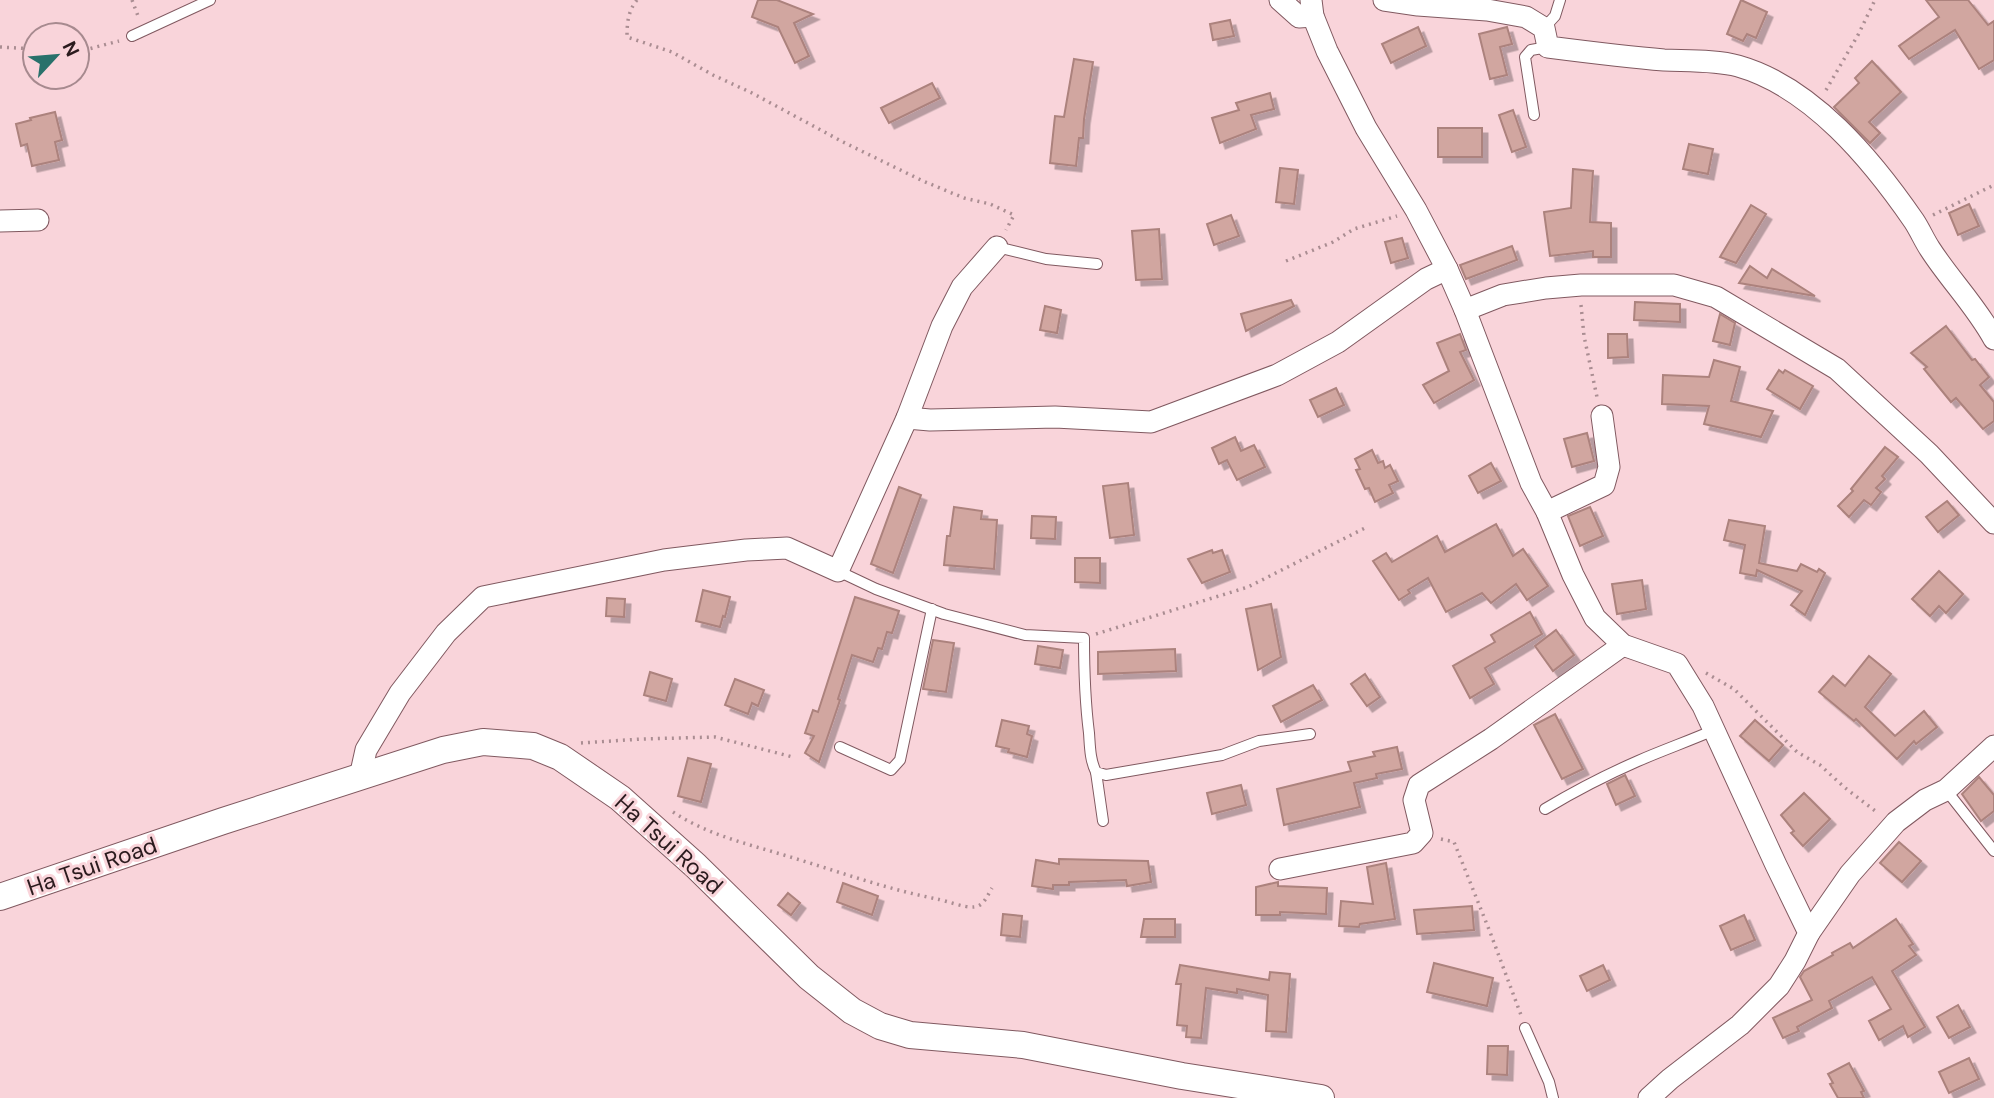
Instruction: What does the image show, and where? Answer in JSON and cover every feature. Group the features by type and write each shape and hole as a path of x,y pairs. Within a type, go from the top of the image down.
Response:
{"street":[{"path":"1280,0 1299,17 1312,8 1327,51 1366,128 1416,210 1447,269 1531,483 1595,618 1623,645 1677,664 1703,706 1809,933"},
{"path":"1384,0 1487,10 1526,17 1546,38 1632,57 1735,65 1762,74 1790,90 1835,124 1889,186 1930,249 1984,319 1994,339"},
{"path":"0,221 38,220"},
{"path":"360,777 366,750 400,693 446,633 483,597 664,560 746,550 787,548 838,571 907,418 942,326 962,287 997,247"},
{"path":"907,418 930,420 1055,417 1151,422 1277,375 1338,342 1426,279 1447,269"},
{"path":"1465,310 1503,296 1581,285 1674,285 1716,297 1837,369 1929,454 1994,523"},
{"path":"1547,512 1604,485 1609,467 1602,416"},
{"path":"1280,869 1413,843 1422,833 1415,800 1419,785 1491,739 1623,645"},
{"name":"Ha Tsui Road","path":"0,897 443,750 483,742 571,750 696,866 809,977 852,1010 880,1026 910,1035 1023,1045 1182,1076 1321,1098"},
{"path":"1649,1098 1740,1025 1779,986 1809,933 1850,874 1896,822 1925,800 1946,790 1994,746"}],"lane":[{"path":"132,36 210,0"},
{"path":"1534,115 1525,57 1546,38 1560,0"},
{"path":"997,247 1046,258 1097,264"},
{"path":"838,571 876,589 932,609 1025,635 1084,638 1088,730 1103,821"},
{"path":"840,747 891,770 900,760 932,609"},
{"path":"1545,808 1640,760 1714,730"},
{"path":"1096,772 1106,775 1196,760 1222,755 1259,741 1310,734"},
{"path":"1946,790 1994,851"},
{"path":"1525,1028 1549,1082 1553,1098"}],"path":[{"path":"637,0 631,7 627,37 671,52 923,181 1014,215"},
{"path":"1814,108 1842,65 1875,0"},
{"path":"91,49 132,36"},
{"path":"0,47 21,48"},
{"path":"1916,224 1994,185"},
{"path":"1286,261 1333,242 1354,229 1416,210"},
{"path":"1581,285 1584,337 1602,416"},
{"path":"1084,638 1248,587 1367,527"},
{"path":"1677,664 1709,674 1734,689 1797,752 1820,765 1874,811 1896,822"},
{"path":"571,750 642,739 715,737 793,757"},
{"path":"571,750 590,751"},
{"path":"671,811 693,825 747,846 923,896 975,907 983,903 992,888"},
{"path":"1422,833 1454,842 1525,1028"}],"building":[{"path":"758,0 777,0 813,14 794,23 809,56 795,63 778,27 752,17"},
{"path":"1741,0 1767,12 1756,38 1747,34 1743,41 1727,34"},
{"path":"1926,0 1968,0 1988,25 1994,21 1994,60 1979,69 1955,30 1909,59 1899,46 1939,17"},
{"path":"1230,20 1234,36 1213,40 1210,24"},
{"path":"1418,27 1426,46 1391,63 1382,44"},
{"path":"1507,27 1512,44 1500,47 1507,75 1490,79 1479,34"},
{"path":"1074,59 1093,62 1083,138 1079,138 1076,166 1050,163 1055,116 1064,117"},
{"path":"1872,61 1901,92 1869,122 1880,133 1870,143 1834,107 1859,83 1855,78"},
{"path":"932,83 940,98 889,123 881,108"},
{"path":"1270,93 1274,109 1251,115 1256,129 1220,143 1212,118 1239,110 1236,103"},
{"path":"1513,110 1526,147 1512,152 1499,115"},
{"path":"55,112 62,140 55,142 59,160 32,166 27,144 21,146 16,124"},
{"path":"1438,128 1482,128 1482,157 1438,157"},
{"path":"1689,144 1713,149 1708,174 1683,169"},
{"path":"1280,168 1298,170 1294,204 1276,202"},
{"path":"1573,169 1593,171 1590,222 1611,223 1611,257 1593,257 1593,251 1550,256 1544,212 1571,208"},
{"path":"1969,204 1979,226 1958,235 1949,213"},
{"path":"1751,205 1766,214 1736,263 1720,257"},
{"path":"1231,215 1239,236 1214,245 1207,224"},
{"path":"1159,229 1162,279 1136,280 1132,231"},
{"path":"1402,238 1408,258 1391,263 1385,242"},
{"path":"1512,246 1517,260 1466,279 1460,265"},
{"path":"1750,266 1767,278 1772,269 1815,296 1739,283"},
{"path":"1291,300 1294,306 1246,331 1241,314"},
{"path":"1635,302 1680,304 1680,322 1634,320"},
{"path":"1045,306 1061,310 1057,333 1040,330"},
{"path":"1720,314 1735,323 1730,345 1713,341"},
{"path":"1946,326 1989,377 1980,385 1994,402 1994,421 1983,429 1956,398 1951,402 1924,369 1927,367 1911,353"},
{"path":"1460,334 1466,350 1460,352 1474,380 1434,403 1423,385 1449,371 1437,343"},
{"path":"1608,334 1627,334 1628,357 1608,358"},
{"path":"1714,360 1740,367 1731,401 1773,411 1761,437 1704,424 1709,406 1662,404 1663,375 1709,377"},
{"path":"1779,370 1783,373 1785,370 1813,386 1800,409 1767,389"},
{"path":"1336,388 1344,405 1318,417 1310,400"},
{"path":"1587,433 1594,461 1572,467 1564,439"},
{"path":"1235,437 1241,451 1254,445 1265,467 1237,480 1227,460 1219,464 1212,448"},
{"path":"1885,447 1898,457 1882,476 1885,479 1876,488 1881,492 1871,505 1864,500 1849,517 1838,506 1853,491 1851,489"},
{"path":"1372,450 1378,463 1383,461 1385,468 1390,465 1398,481 1389,485 1393,493 1375,502 1356,470 1360,469 1355,459"},
{"path":"1491,463 1501,481 1478,493 1469,476"},
{"path":"1128,483 1134,535 1110,538 1103,486"},
{"path":"899,487 921,495 893,573 871,564"},
{"path":"1947,501 1959,515 1938,532 1926,517"},
{"path":"954,507 982,511 981,519 997,520 994,569 944,565"},
{"path":"1590,507 1603,536 1580,546 1568,516"},
{"path":"1032,516 1056,517 1055,539 1031,538"},
{"path":"1729,520 1765,526 1759,563 1797,571 1801,564 1825,573 1805,615 1791,605 1802,591 1757,570 1756,576 1740,573 1745,545 1724,540"},
{"path":"1496,524 1513,556 1523,549 1548,586 1527,600 1516,584 1491,603 1482,593 1446,612 1428,578 1408,590 1410,593 1399,600 1373,561 1386,553 1392,562 1437,536 1445,552"},
{"path":"1212,550 1213,553 1222,550 1230,572 1202,583 1188,559"},
{"path":"1075,558 1100,558 1100,583 1075,582"},
{"path":"1939,571 1963,594 1946,613 1939,606 1930,616 1912,599"},
{"path":"1642,580 1646,609 1617,614 1612,584"},
{"path":"703,590 730,597 720,627 696,621"},
{"path":"855,597 899,611 892,633 887,632 882,649 878,648 873,662 852,655 819,762 805,753 814,736 805,733 813,710 818,712"},
{"path":"607,598 625,599 624,617 606,616"},
{"path":"1271,604 1281,657 1258,670 1246,609"},
{"path":"1530,612 1542,634 1485,668 1494,684 1470,698 1453,666 1495,642 1491,635"},
{"path":"1556,630 1574,655 1553,671 1535,646"},
{"path":"933,640 954,643 946,692 923,689"},
{"path":"1038,646 1063,650 1060,668 1035,664"},
{"path":"1175,649 1176,671 1098,674 1098,652"},
{"path":"1869,656 1891,674 1865,707 1895,736 1924,711 1937,727 1916,744 1914,741 1897,759 1856,719 1854,721 1819,692 1833,676 1845,686"},
{"path":"650,672 672,679 666,701 644,695"},
{"path":"1365,674 1380,697 1367,706 1351,684"},
{"path":"735,679 764,690 758,706 752,703 748,714 725,705"},
{"path":"1313,685 1322,700 1281,722 1273,706"},
{"path":"1555,714 1583,769 1562,779 1534,725"},
{"path":"1002,720 1029,726 1027,734 1032,736 1027,757 996,746"},
{"path":"1755,720 1783,745 1769,761 1740,736"},
{"path":"1397,747 1402,769 1376,774 1377,778 1354,783 1360,807 1284,825 1277,789 1351,771 1348,762 1375,756 1373,752"},
{"path":"688,758 711,764 701,802 678,796"},
{"path":"1625,775 1635,796 1616,805 1607,784"},
{"path":"1979,777 1994,795 1994,811 1981,821 1962,794"},
{"path":"1241,785 1246,805 1212,814 1207,793"},
{"path":"1804,793 1830,819 1803,846 1791,833 1794,831 1781,815"},
{"path":"1899,842 1921,861 1902,882 1880,863"},
{"path":"1059,859 1148,861 1151,882 1127,886 1126,880 1069,882 1069,885 1053,885 1053,889 1032,886 1036,860 1059,864"},
{"path":"1386,863 1395,919 1360,924 1359,927 1339,926 1341,901 1373,904 1367,867"},
{"path":"1278,882 1278,886 1327,888 1326,914 1280,912 1280,915 1256,915 1256,887"},
{"path":"843,883 878,896 872,915 837,902"},
{"path":"788,893 800,903 791,915 778,905"},
{"path":"1472,906 1474,930 1417,934 1414,910"},
{"path":"1003,914 1022,916 1020,937 1001,935"},
{"path":"1744,915 1755,940 1731,950 1720,926"},
{"path":"1144,919 1175,919 1175,937 1141,937"},
{"path":"1896,919 1913,944 1909,946 1916,955 1892,971 1925,1027 1908,1037 1903,1026 1879,1040 1869,1021 1891,1009 1872,977 1829,1001 1832,1008 1797,1027 1799,1031 1783,1038 1773,1018 1812,1000 1800,977 1804,971 1850,943 1853,948"},
{"path":"1434,963 1493,978 1487,1006 1427,992"},
{"path":"1180,965 1269,980 1270,972 1290,974 1286,1032 1266,1031 1268,995 1237,989 1237,993 1206,988 1201,1038 1186,1037 1187,1026 1177,1025 1181,984 1176,984"},
{"path":"1603,965 1610,980 1587,991 1580,976"},
{"path":"1958,1005 1970,1027 1949,1038 1937,1017"},
{"path":"1488,1046 1508,1046 1507,1075 1487,1074"},
{"path":"1969,1058 1979,1079 1949,1093 1939,1072"},
{"path":"1849,1063 1864,1091 1861,1092 1864,1098 1838,1098 1830,1084 1833,1083 1828,1074"}]}
